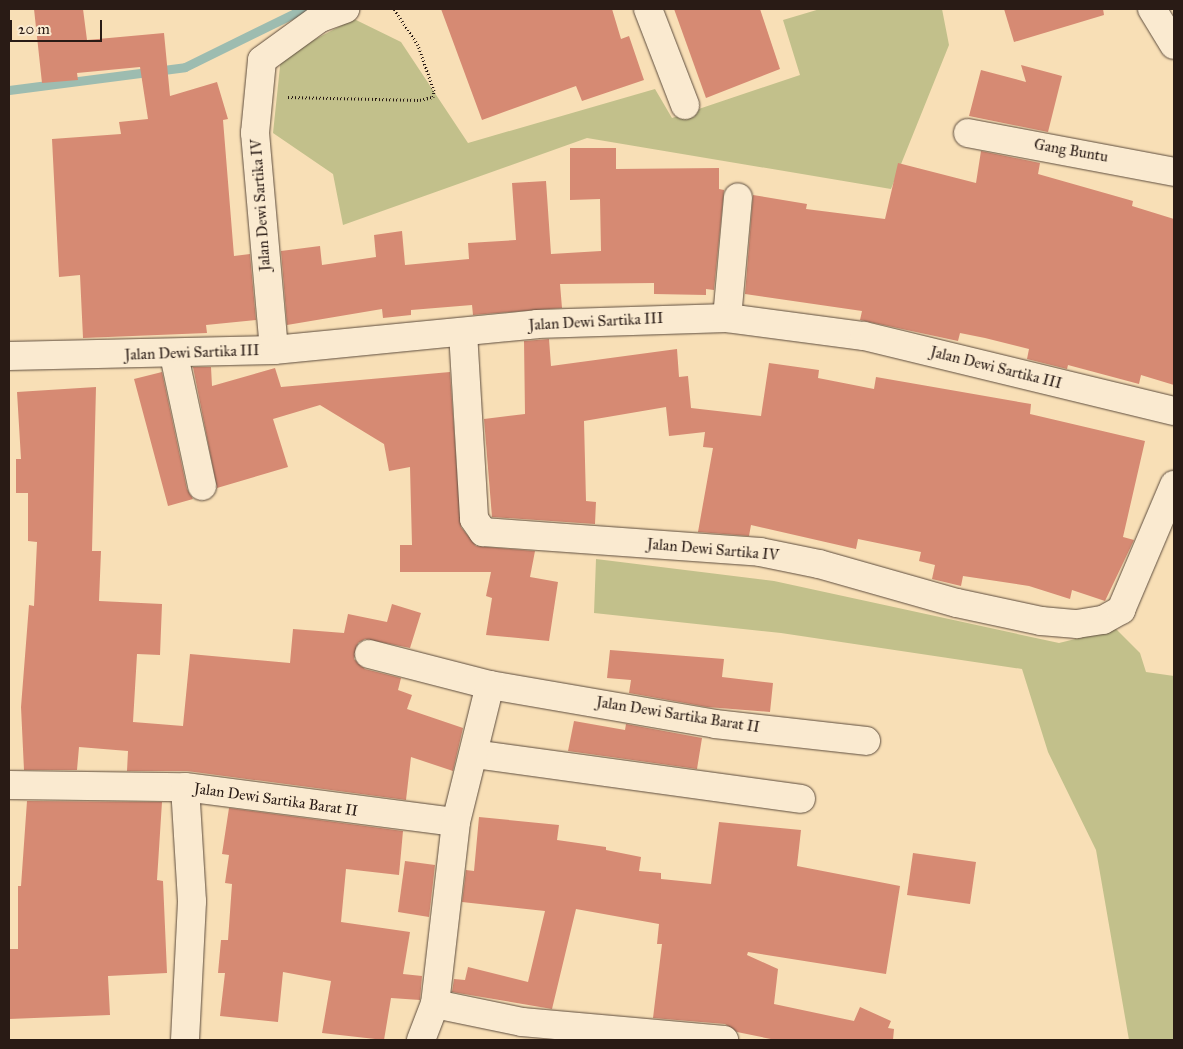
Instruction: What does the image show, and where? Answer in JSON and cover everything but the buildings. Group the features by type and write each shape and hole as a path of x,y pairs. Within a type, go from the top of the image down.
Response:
{"street":[{"name":"Jalan Dewi Sartika IV","path":"274,350 255,133 262,60 320,18 344,9"},
{"path":"648,9 685,106"},
{"path":"1159,12 1174,45"},
{"name":"Gang Buntu","path":"968,133 1174,172"},
{"path":"727,318 738,198"},
{"name":"Jalan Dewi Sartika III","path":"9,356 174,355 274,350 596,320 727,318 864,336 1174,411"},
{"name":"Jalan Dewi Sartika IV","path":"463,332 474,519 483,532 760,552 819,564 957,603 1041,621 1077,624 1103,620 1120,610 1174,485"},
{"path":"174,355 202,486"},
{"name":"Jalan Dewi Sartika Barat II","path":"368,654 490,685 715,724 866,741"},
{"path":"421,1040 435,1004 456,822 490,685"},
{"path":"474,754 801,799"},
{"name":"Jalan Dewi Sartika Barat II","path":"9,785 185,787 456,822"},
{"name":"Jalan Dewi Sartika Barat II","path":"185,787 192,901 185,1040"},
{"path":"435,1004 519,1031 724,1040"}],"path":[{"path":"259,96 420,100 433,97 434,91 418,45 394,9"}],"shaded area":[{"path":"820,9 942,9 949,45 891,189 587,138 343,225 333,174 273,133 281,57 354,19 401,42 468,143 655,89 672,118 800,75 783,20"},
{"path":"596,559 774,581 1059,643 1116,629 1140,653 1146,672 1174,676 1174,1040 1129,1040 1096,850 1048,752 1022,669 781,633 594,613"}],"waterway":[{"path":"9,90 185,67 303,9"}]}
